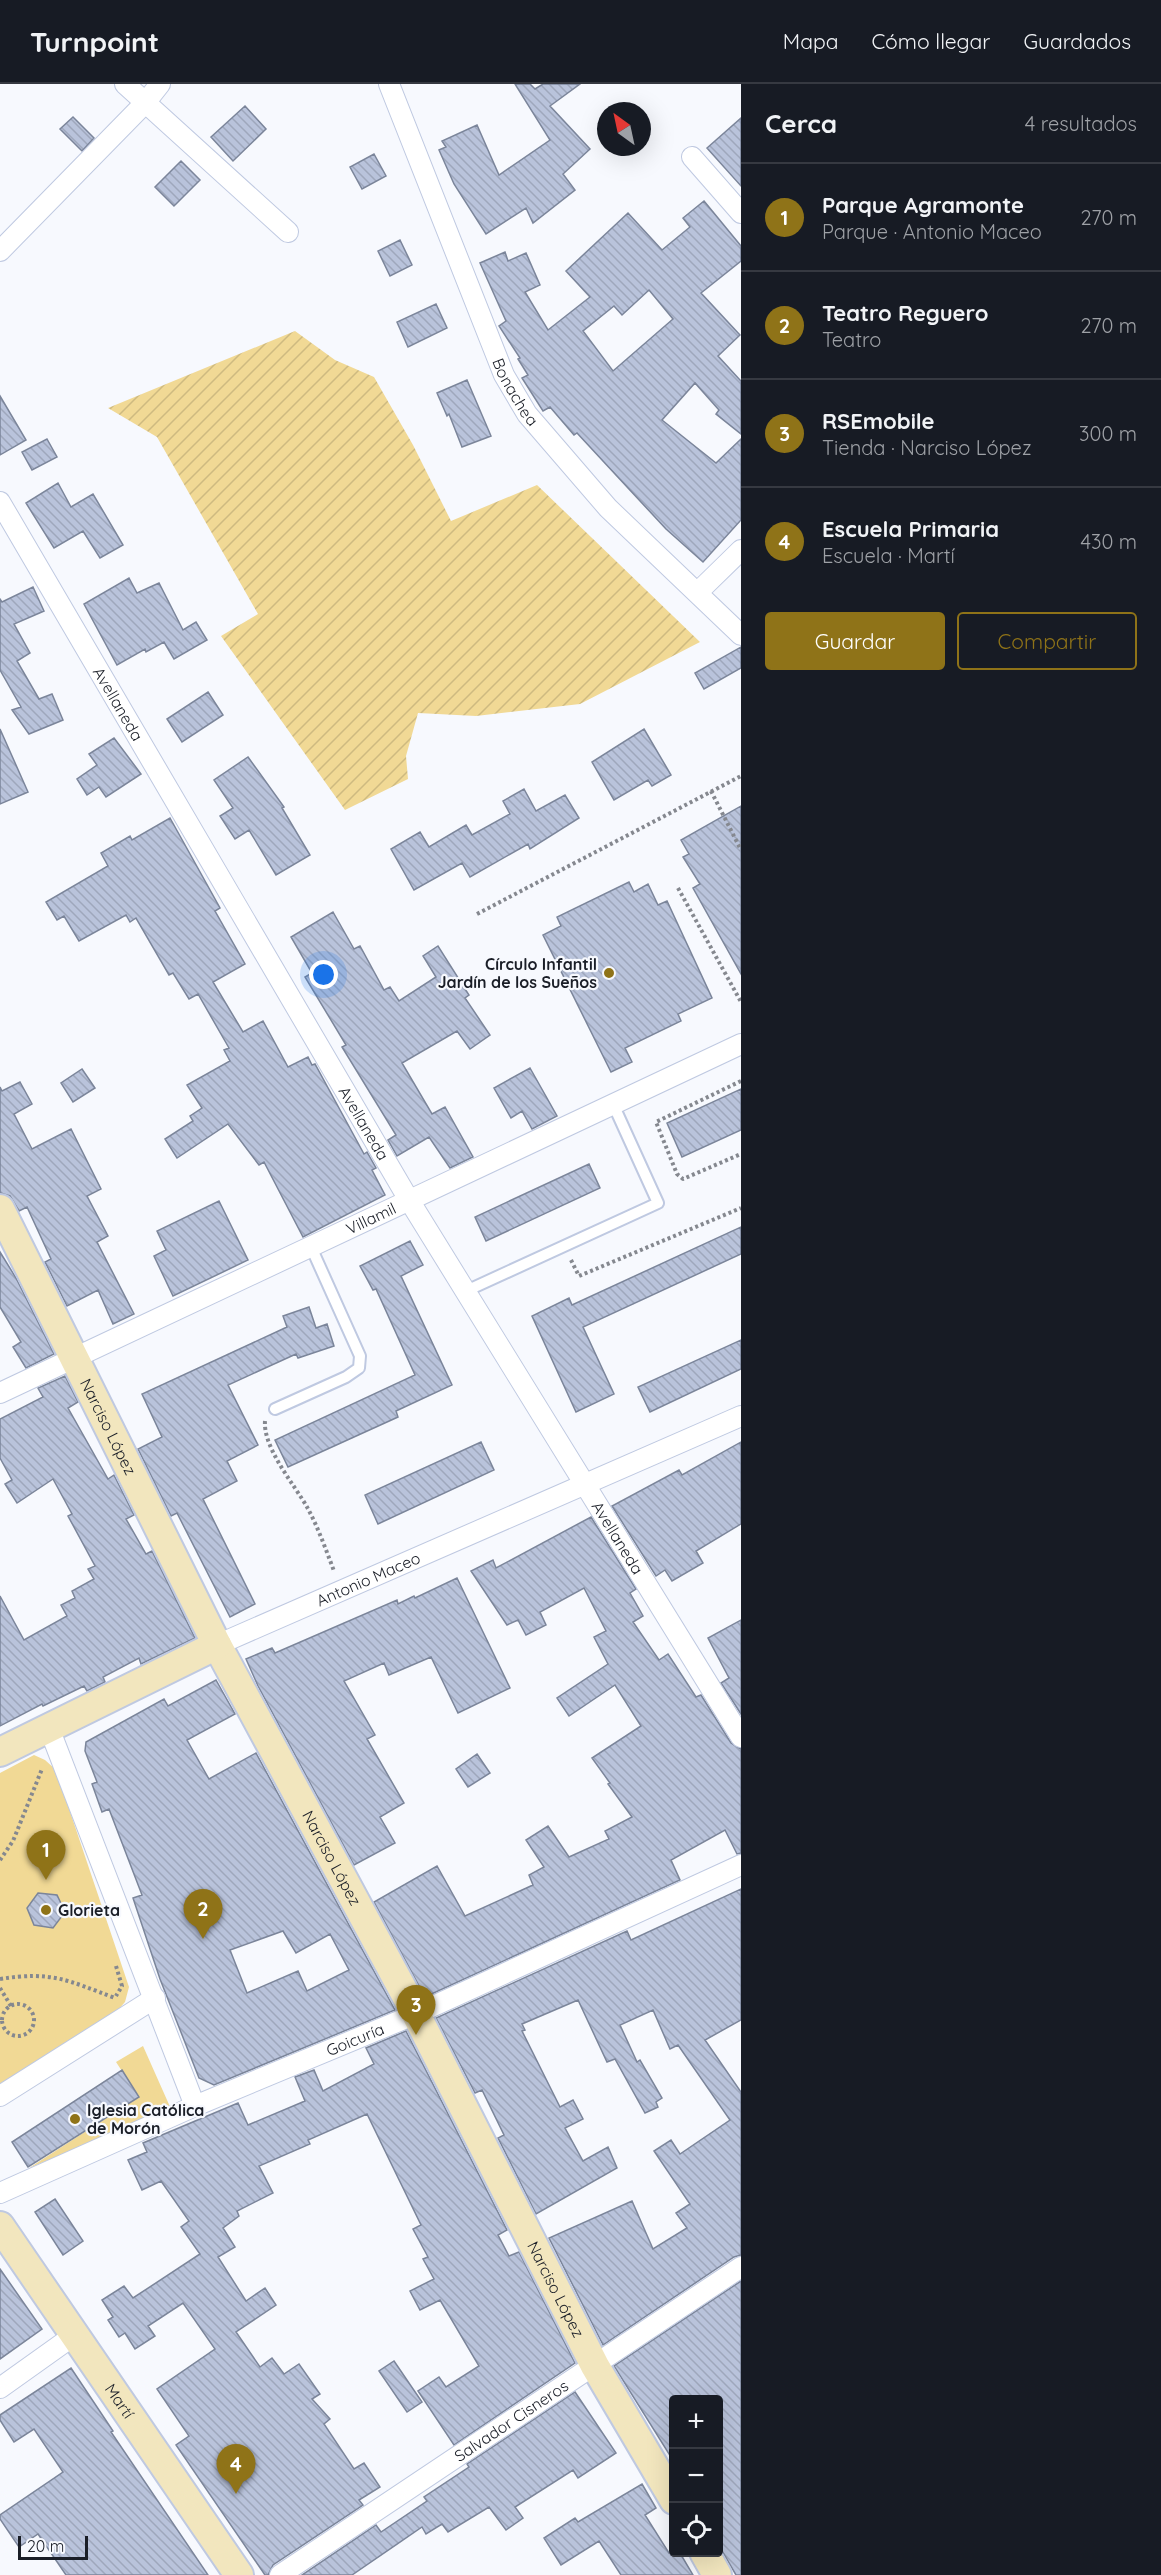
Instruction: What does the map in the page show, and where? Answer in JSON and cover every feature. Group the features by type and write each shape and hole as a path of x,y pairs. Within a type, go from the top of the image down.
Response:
{"street":[{"path":"125,84 288,232"},
{"path":"0,251 145,103 160,84"},
{"name":"Bonachea","path":"389,84 504,375 527,414 609,508 741,635"},
{"path":"692,157 741,213"},
{"name":"Avellaneda","path":"0,502 410,1200 741,1737"},
{"path":"698,592 741,550"},
{"name":"Villamil","path":"0,1393 741,1044"},
{"name":"Narciso López","path":"0,1209 218,1645 416,2014 595,2366 669,2492"},
{"name":"Antonio Maceo","path":"0,1752 218,1645 741,1416"},
{"path":"49,1728 148,2003 195,2106"},
{"name":"Goicuría","path":"0,2193 195,2106 416,2014 741,1865"},
{"path":"0,2096 148,2003"},
{"name":"Martí","path":"0,2226 238,2575"},
{"name":"Salvador Cisneros","path":"280,2575 741,2267"},
{"path":"0,2388 73,2336"},
{"path":"706,2557 717,2575"}],"lane":[{"path":"466,1290 658,1203 613,1104"},
{"path":"275,1408 346,1377 359,1368 360,1356 311,1247"}],"path":[{"path":"477,914 741,776"},
{"path":"711,791 741,850"},
{"path":"678,888 741,1002"},
{"path":"741,1081 656,1122 677,1174 683,1179 741,1154"},
{"path":"564,1246 579,1276 741,1208"},
{"path":"275,1408 266,1417 265,1429 284,1470 308,1508 343,1591"},
{"path":"0,1860 13,1841 42,1770 49,1728"},
{"path":"36,1768 49,1776"},
{"path":"112,2004 122,1986 114,1963"},
{"path":"0,1979 29,1974 64,1978 115,1998 148,2003"},
{"path":"0,1988 11,2006"},
{"path":"11,2006 26,2006 32,2013 33,2027 24,2035 14,2036 5,2029 2,2019 11,2006"}],"shaded area":[{"path":"295,331 335,360 374,377 413,445 451,521 537,485 700,642 580,704 476,716 418,713 406,756 408,779 345,810 221,636 258,614 157,437 108,408"},
{"path":"34,1755 45,1760 56,1770 129,1987 125,2002 117,2011 0,2087 0,1773"},
{"path":"143,2046 171,2109 29,2168 139,2097 116,2062"}],"building":[{"path":"515,84 530,84 535,89 543,84 580,84 550,106 590,149 563,174 575,190 533,223 526,208 486,234 454,184 439,150 446,147 442,141 477,125 499,175 550,140"},
{"path":"245,106 266,129 233,161 211,137"},
{"path":"73,117 94,138 82,151 60,129"},
{"path":"741,118 741,186 707,148"},
{"path":"374,154 386,176 362,189 350,167"},
{"path":"181,161 200,180 174,206 155,187"},
{"path":"704,201 741,246 741,261 701,293 740,335 718,356 741,381 741,434 716,414 719,410 695,383 662,420 716,463 741,439 741,520 703,562 666,529 577,433 574,435 550,407 543,411 522,378 528,375 518,359 520,358 499,326 506,321 480,263 505,252 508,261 526,253 540,285 525,292 548,330 590,297 566,271 628,213 662,250 690,227 683,218","holes":["649,290 673,319 613,371 583,331 614,306 622,315"]},
{"path":"400,240 412,265 390,276 378,251"},
{"path":"436,304 447,328 408,347 397,322"},
{"path":"467,380 491,436 462,447 449,414 447,416 437,393"},
{"path":"0,396 26,440 0,455"},
{"path":"47,439 57,457 32,470 22,452"},
{"path":"58,483 71,507 93,494 123,545 100,558 83,531 54,548 26,503"},
{"path":"129,578 137,593 159,583 183,630 196,622 207,640 174,659 164,642 146,652 145,649 117,665 84,604"},
{"path":"33,587 44,611 14,624 30,653 17,661 39,699 52,694 63,720 29,734 12,710 21,707 0,670 0,599 2,602"},
{"path":"741,647 741,668 704,689 695,673"},
{"path":"208,692 223,715 182,742 167,719"},
{"path":"0,729 28,792 0,804"},
{"path":"644,729 671,775 652,786 648,780 614,800 592,762"},
{"path":"114,738 141,774 106,797 99,787 87,795 77,779 97,765 89,754"},
{"path":"248,757 284,807 282,808 310,855 276,875 249,830 235,839 220,816 233,808 214,780"},
{"path":"524,789 536,811 565,795 579,818 530,849 528,844 470,877 462,863 414,890 391,849 420,832 429,847 466,825 472,835 510,814 503,801"},
{"path":"741,806 741,974 693,888 700,884 683,857 689,854 681,840"},
{"path":"170,818 220,908 215,911 245,964 213,982 243,1032 263,1021 288,1067 308,1057 312,1065 315,1064 364,1154 367,1152 376,1168 372,1170 385,1195 303,1237 264,1162 259,1165 228,1124 177,1158 165,1139 193,1121 190,1116 202,1108 187,1085 230,1061 224,1050 229,1048 198,994 189,999 173,973 169,975 136,918 130,922 126,915 79,941 64,916 57,920 46,902 108,866 101,853 130,836 132,840"},
{"path":"629,882 634,892 648,884 658,905 667,901 712,998 678,1014 681,1021 625,1048 632,1062 611,1072 543,935 561,926 557,917"},
{"path":"333,912 354,949 360,946 384,990 390,987 399,1001 436,977 423,956 438,946 469,995 465,998 490,1035 470,1049 457,1031 402,1063 432,1114 445,1107 473,1157 450,1168 429,1137 397,1156 388,1140 396,1135 342,1047 346,1045 305,977 312,973 291,937"},
{"path":"530,1068 557,1116 532,1129 522,1111 511,1118 494,1088"},
{"path":"82,1069 95,1088 73,1102 61,1083"},
{"path":"20,1082 32,1104 14,1114 32,1149 71,1129 101,1189 87,1196 108,1236 97,1242 134,1314 113,1324 98,1290 67,1306 45,1262 51,1259 27,1207 19,1211 10,1196 0,1193 0,1087 2,1091"},
{"path":"741,1089 741,1130 682,1157 667,1123"},
{"path":"589,1164 600,1188 486,1241 475,1217"},
{"path":"219,1201 248,1260 173,1296 154,1256 166,1250 157,1231"},
{"path":"741,1227 741,1254 583,1327 614,1394 576,1412 532,1316 569,1298 572,1305"},
{"path":"410,1241 423,1265 401,1276 452,1385 396,1411 398,1417 288,1467 275,1440 415,1375 376,1289 373,1290 360,1266"},
{"path":"0,1252 16,1278 54,1354 26,1368 13,1347 21,1342 0,1307"},
{"path":"309,1307 316,1328 327,1324 334,1346 298,1358 296,1354 228,1385 258,1445 227,1461 237,1481 203,1499 255,1604 230,1617 177,1513 171,1516 138,1449 162,1437 142,1394 287,1327 283,1316"},
{"path":"741,1340 741,1369 650,1412 638,1387"},
{"path":"65,1376 78,1402 68,1408 108,1479 114,1475 134,1515 126,1519 146,1554 152,1551 195,1638 141,1664 139,1658 103,1677 105,1682 87,1691 84,1686 43,1706 42,1704 0,1726 0,1596 24,1640 67,1616 61,1605 75,1598 72,1591 94,1579 88,1569 95,1566 68,1516 72,1514 53,1479 17,1503 5,1484 12,1480 0,1458 0,1419 43,1397 38,1388"},
{"path":"481,1442 494,1470 378,1524 365,1495"},
{"path":"741,1442 741,1524 696,1551 703,1563 672,1581 665,1570 656,1576 612,1506 679,1470 682,1475"},
{"path":"591,1517 636,1589 630,1593 643,1616 633,1622 659,1660 668,1654 696,1697 701,1695 731,1743 741,1749 741,1853 737,1854 725,1830 671,1860 680,1880 425,1997 374,1902 437,1866 465,1916 533,1885 529,1875 544,1867 526,1840 548,1826 569,1857 609,1839 605,1831 632,1817 592,1758 641,1726 615,1685 569,1716 557,1698 608,1664 594,1637 606,1631 584,1588 540,1612 546,1625 526,1635 518,1620 507,1625 471,1571 493,1560 496,1568"},
{"path":"457,1578 510,1688 458,1713 431,1657 389,1675 384,1663 344,1681 375,1735 367,1739 404,1803 380,1817 395,1843 354,1865 258,1686 246,1659 272,1648 275,1653 397,1600 398,1604 414,1596 415,1598"},
{"path":"741,1620 741,1714 721,1683 729,1678 708,1638"},
{"path":"216,1680 235,1714 187,1740 209,1779 256,1753 395,2010 214,2085 199,2078 160,1979 133,1898 142,1895 109,1809 102,1812 92,1784 97,1782 85,1751 86,1742 164,1699 168,1706","holes":["283,1931 296,1953 330,1934 349,1970 307,1991 298,1971 247,1993 230,1950"]},
{"path":"477,1754 490,1773 468,1787 456,1769"},
{"path":"741,1889 741,2020 705,2040 741,2092 741,2255 734,2257 603,2345 549,2238 632,2201 653,2249 687,2228 676,2213 690,2204 654,2151 671,2140 680,2154 730,2120 678,2045 670,2049 653,2010 620,2025 637,2062 640,2060 662,2098 656,2102 658,2107 645,2113 615,2059 607,2062 578,2000 522,2024 525,2030 522,2031 560,2107 573,2100 583,2119 565,2128 583,2161 608,2147 617,2168 536,2214 498,2138 504,2135 482,2090 475,2093 436,2018 627,1931 631,1940"},
{"name":"Glorieta","path":"38,1893 57,1895 65,1912 53,1928 34,1925 27,1908"},
{"path":"406,2031 507,2230 498,2235 509,2256 519,2252 575,2363 454,2445 418,2391 439,2377 446,2387 479,2366 440,2300 420,2310 410,2291 434,2279 423,2259 428,2257 413,2229 421,2225 367,2114 308,2140 310,2144 259,2166 273,2193 237,2211 239,2216 223,2228 235,2247 218,2257 246,2301 265,2288 276,2305 236,2332 260,2367 272,2358 284,2374 299,2364 320,2394 312,2399 330,2419 324,2424 354,2469 364,2463 380,2487 359,2500 363,2505 273,2565 268,2575 265,2575 176,2445 189,2436 157,2389 215,2349 183,2303 148,2326 155,2336 135,2349 125,2333 119,2337 108,2320 113,2317 102,2300 124,2286 133,2298 200,2254 181,2227 189,2221 161,2181 142,2190 128,2160 147,2152 143,2143 238,2103 248,2125 305,2101 295,2077 314,2070 323,2091 374,2064 366,2048"},
{"name":"Iglesia Católica de Morón","path":"122,2070 139,2097 28,2167 12,2142"},
{"path":"55,2199 83,2241 63,2255 35,2212"},
{"path":"0,2269 42,2329 0,2359"},
{"path":"741,2281 741,2575 736,2575 723,2553 723,2395 669,2395 669,2454 614,2366"},
{"path":"394,2361 422,2402 407,2412 379,2371"},
{"path":"71,2368 113,2431 111,2432 208,2575 66,2575 38,2534 19,2547 0,2519 0,2515 63,2472 34,2429 14,2442 0,2420 0,2415"},
{"path":"575,2392 616,2453 578,2478 573,2470 515,2507 523,2518 506,2530 489,2507 448,2532 442,2524 426,2534 422,2527 352,2575 302,2575 376,2525 381,2532 427,2501 424,2497 469,2467 467,2464"},
{"path":"642,2484 656,2508 645,2515 669,2553 669,2557 682,2557 693,2575 621,2575 599,2541 561,2565 544,2538 575,2518 578,2522"}],"place":[{"name":"Círculo Infantil Jardín de los Sueños","path":"609,973"},
{"name":"Parque Agramonte","path":"46,1880"},
{"name":"Glorieta","path":"46,1910"},
{"name":"Teatro Reguero","path":"203,1939"},
{"name":"RSEmobile","path":"416,2035"},
{"name":"Iglesia Católica de Morón","path":"75,2119"},
{"name":"Escuela Primaria","path":"236,2494"}]}
